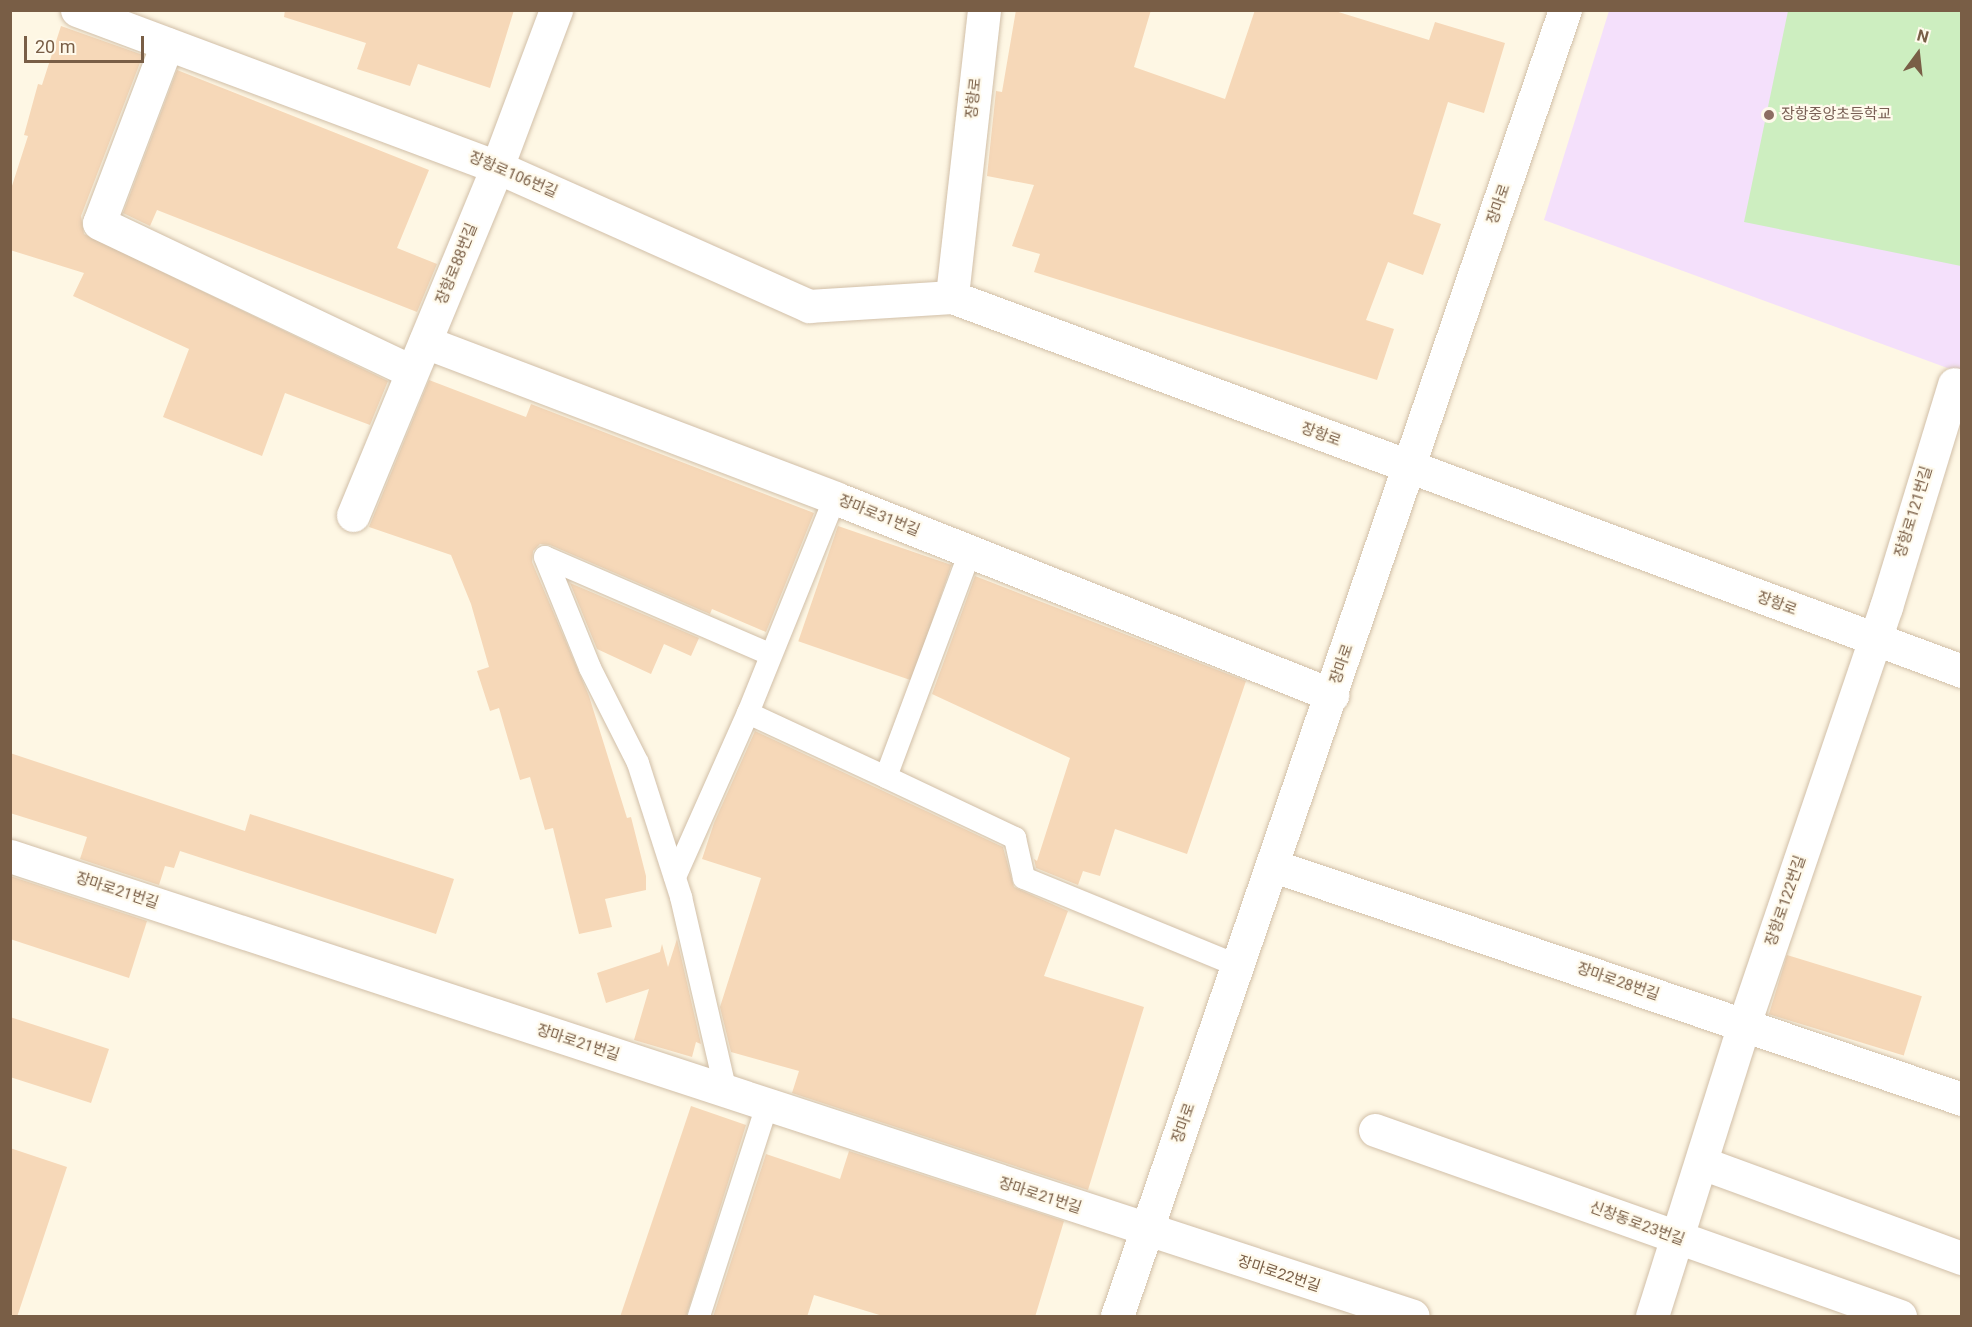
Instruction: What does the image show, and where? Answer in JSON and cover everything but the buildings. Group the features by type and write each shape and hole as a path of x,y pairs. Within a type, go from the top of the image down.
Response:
{"street":[{"name":"장항로106번길","path":"77,10 497,167 808,306 952,297"},
{"name":"장항로88번길","path":"353,515 497,167 555,10"},
{"name":"장항로","path":"984,10 952,297 1962,671"},
{"name":"장마로","path":"1117,1317 1274,866 1565,10"},
{"path":"167,45 99,223 411,371"},
{"name":"장마로31번길","path":"425,342 835,498 1332,695"},
{"name":"장항로121번길","path":"1874,640 1954,384"},
{"name":"장항로122번길","path":"1652,1317 1679,1239 1744,1024 1874,640"},
{"name":"장마로21번길","path":"10,856 1146,1231"},
{"name":"장마로28번길","path":"1274,866 1962,1099"},
{"name":"신창동로23번길","path":"1375,1130 1900,1317"},
{"path":"1702,1163 1962,1258"},
{"name":"장마로22번길","path":"1146,1231 1413,1317"}],"lane":[{"path":"675,877 748,713 835,498"},
{"path":"886,777 970,552"},
{"path":"726,1092 675,877 638,763 590,668 545,557 771,655"},
{"path":"748,713 1014,838 1024,878 1239,966"},
{"path":"699,1317 767,1106"}],"shaded area":[{"name":"장항중앙초등학교","path":"1609,11 1961,11 1961,373 1544,220"}],"green space":[{"path":"1788,11 1961,11 1961,266 1744,222"}],"place":[{"name":"장항중앙초등학교","path":"1769,115"}]}
